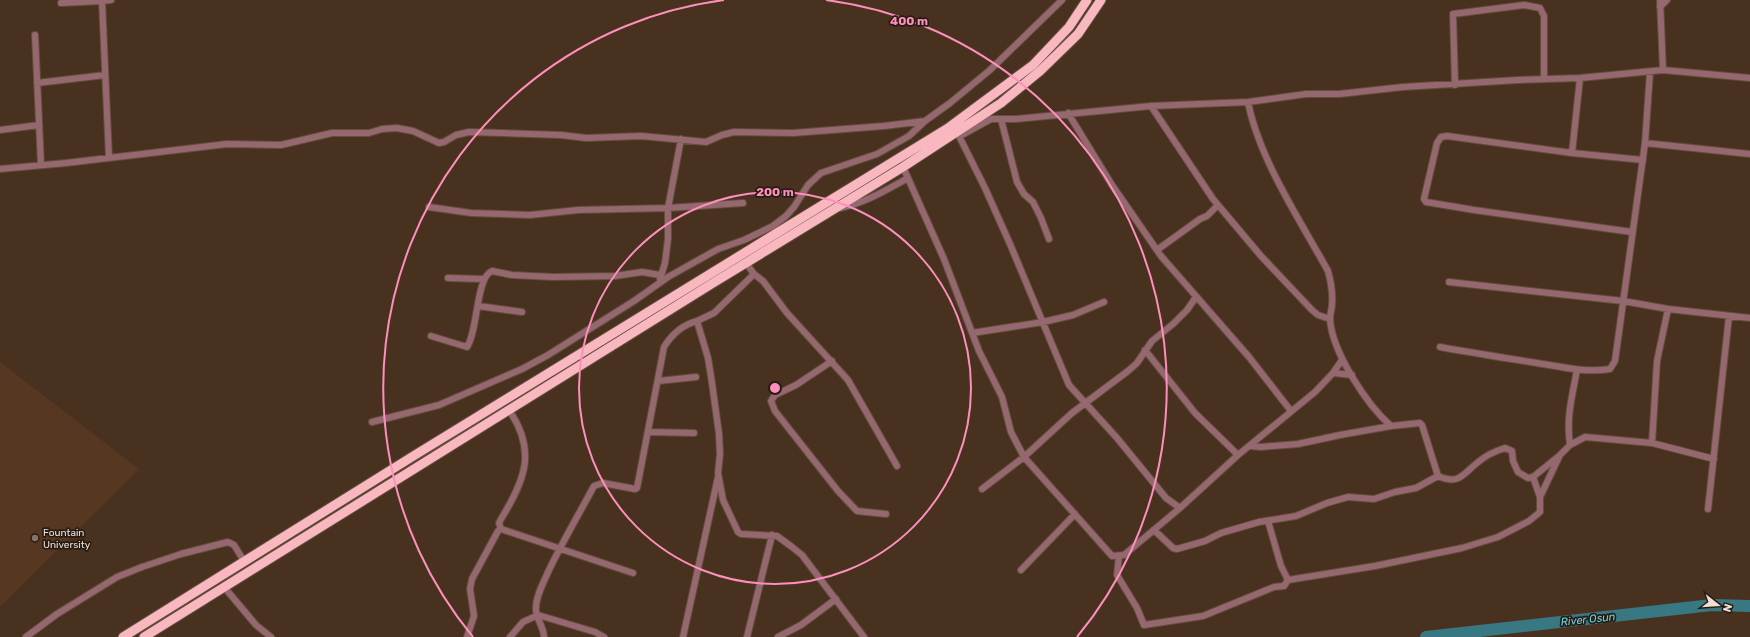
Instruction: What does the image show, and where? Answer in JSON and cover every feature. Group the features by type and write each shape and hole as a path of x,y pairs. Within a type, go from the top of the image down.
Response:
{"highway":[{"path":"123,637 740,254 948,128 1033,65 1069,27 1087,0"},
{"path":"144,637 746,263 958,134 1001,103 1040,71 1078,34 1101,0"}],"street":[{"path":"61,3 111,0"},
{"path":"372,422 439,405 498,381 548,355 660,283 718,249 732,245 773,226 786,216 794,207 808,185 821,173 877,154 908,136 990,70 1062,0"},
{"path":"1663,70 1660,3 1667,0"},
{"path":"102,1 109,158"},
{"path":"1455,85 1453,14 1524,5 1540,8 1544,16 1544,79"},
{"path":"35,35 42,165"},
{"path":"1180,508 1166,498 1117,438 1069,385 985,188 958,134 991,119 1001,120 1151,106 1248,102 1306,94 1339,94 1390,88 1580,78 1663,70 1750,78"},
{"path":"1440,347 1578,370 1599,371 1610,369 1613,366 1643,160 1650,72"},
{"path":"37,83 105,75"},
{"path":"1572,153 1580,78"},
{"path":"1248,102 1252,120 1268,160 1328,271 1332,287 1330,319 1335,344 1342,360 1378,415 1391,426"},
{"path":"1151,106 1218,205 1261,256 1312,310 1318,315 1330,319"},
{"path":"1068,113 1112,185 1157,250 1248,357 1291,411"},
{"path":"1001,120 1017,182 1024,194 1033,202 1049,239"},
{"path":"0,169 227,144 281,145 332,133 369,133 382,129 397,128 413,131 439,143 444,142 456,134 469,132 561,135 586,138 641,136 706,142 722,135 734,132 793,134 925,121"},
{"path":"0,130 39,126"},
{"path":"1632,232 1474,210 1426,202 1424,199 1438,143 1441,137 1447,136 1572,153 1643,160"},
{"path":"660,283 660,275 665,263 668,239 668,208 681,139"},
{"path":"1645,143 1750,154"},
{"path":"903,167 941,253 979,352 1002,397 1011,432 1024,457 1112,556 1124,555 1180,508 1238,455 1251,446 1315,392 1333,373 1342,360"},
{"path":"834,209 853,206 908,178"},
{"path":"429,207 471,213 530,214 578,210 668,208 743,203"},
{"path":"1157,250 1200,219 1207,216 1218,205"},
{"path":"732,245 740,254"},
{"path":"746,263 754,274 763,281 787,313 848,380 897,466"},
{"path":"431,336 467,346 478,306 483,279 492,271 512,275 553,277 616,276 642,272 660,275"},
{"path":"544,637 543,627 536,610 541,586 559,548 594,486 603,483 635,490 637,488 664,346 668,339 682,327 714,313 754,274"},
{"path":"448,278 483,279"},
{"path":"1449,282 1623,301 1668,309 1750,318"},
{"path":"982,490 1024,457 1063,421 1137,363 1152,342 1187,310 1196,297"},
{"path":"972,333 1043,322 1073,314 1104,302"},
{"path":"478,306 522,312"},
{"path":"1652,443 1657,361 1668,309"},
{"path":"1708,509 1729,316"},
{"path":"684,637 713,499 720,454 719,434 708,358 697,321"},
{"path":"1145,350 1195,413 1238,455"},
{"path":"832,361 796,385 775,395 771,401 775,411 838,491 857,511 886,514"},
{"path":"1570,445 1568,416 1578,370"},
{"path":"1333,373 1352,375"},
{"path":"658,381 696,378"},
{"path":"501,529 499,523 522,480 526,457 520,432 516,421 509,410"},
{"path":"1251,446 1261,448 1298,444 1391,426 1417,423 1422,425 1438,476"},
{"path":"648,432 694,433"},
{"path":"1154,530 1173,548 1176,549 1205,541 1221,533 1259,522 1296,516 1327,503 1348,497 1374,498 1416,488 1438,476 1451,480 1460,478 1487,456 1505,448 1512,452 1513,461 1518,472 1528,478 1533,477 1560,456 1570,445 1585,437 1652,443 1714,458"},
{"path":"1540,497 1560,456"},
{"path":"718,473 723,500 738,532 741,534 772,535 781,538 802,555 864,637"},
{"path":"1119,556 1117,575 1144,625 1203,616 1274,587 1284,586 1288,580 1375,566 1462,548 1498,537 1537,516 1541,507 1540,497 1533,477"},
{"path":"1537,486 1550,477"},
{"path":"713,499 723,500"},
{"path":"1021,570 1075,514"},
{"path":"1268,521 1281,566 1288,580"},
{"path":"501,529 634,573"},
{"path":"467,637 474,616 470,589 472,579 498,531 501,529"},
{"path":"747,637 772,535"},
{"path":"26,637 57,614 117,577 142,567 181,554 228,542 234,545 244,562"},
{"path":"224,587 256,625 270,637"},
{"path":"778,637 801,625 836,599"},
{"path":"510,637 523,622 538,615 596,632 604,637"}],"shaded area":[{"name":"Fountain University","path":"0,362 139,469 0,607"}],"waterway":[{"name":"River Osun","path":"1426,637 1712,605 1750,606"}],"place":[{"name":"Fountain University","path":"35,538"}]}
